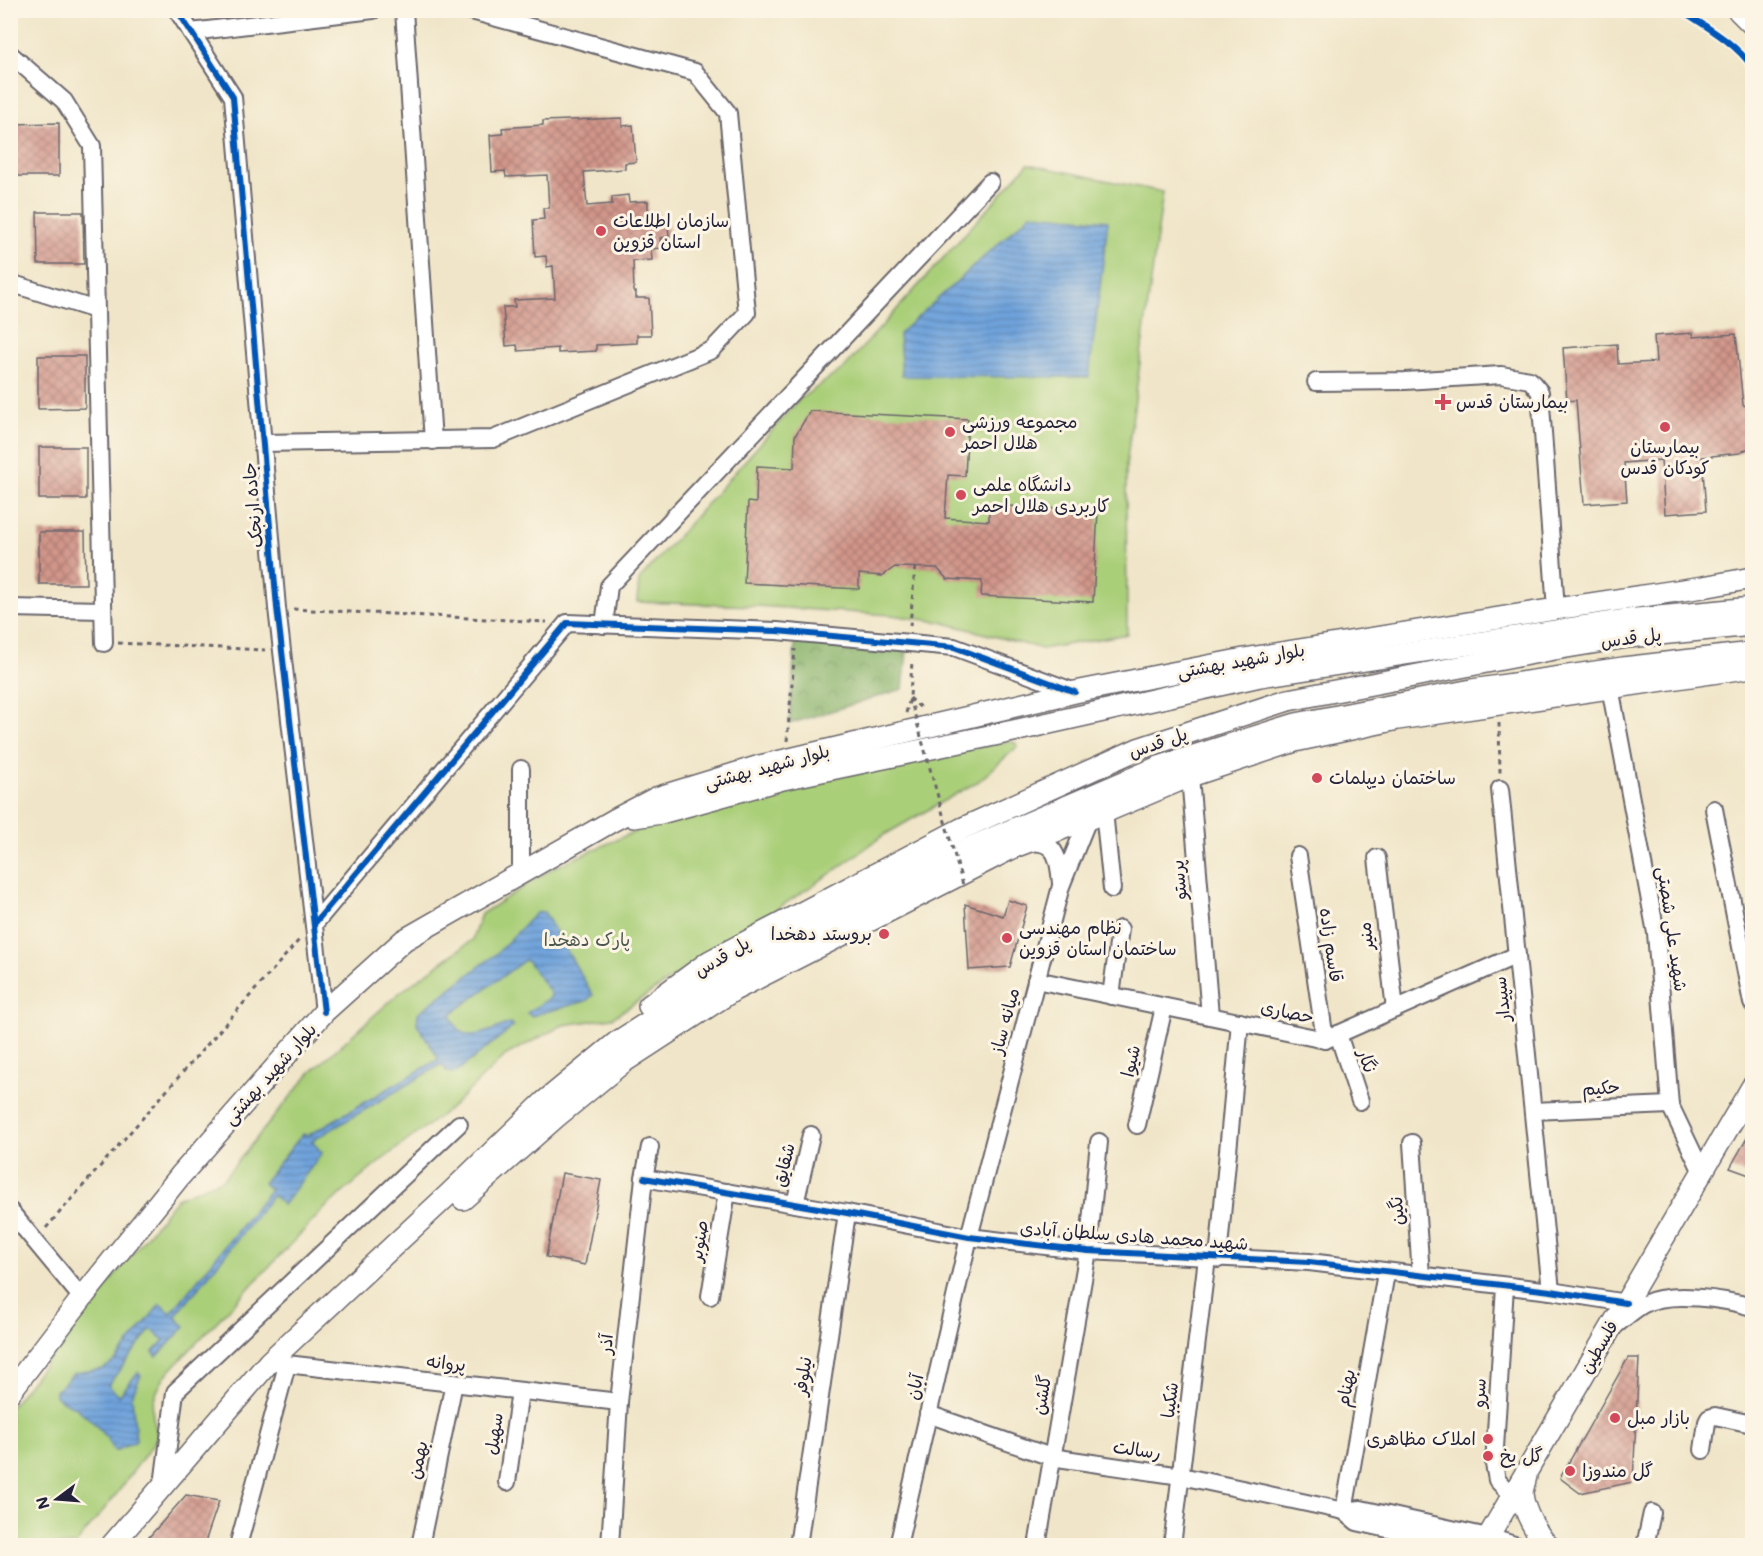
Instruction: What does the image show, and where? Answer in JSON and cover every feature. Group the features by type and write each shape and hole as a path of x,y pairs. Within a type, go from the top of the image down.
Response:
{"highway":[{"path":"1740,10 1752,21"}],"main road":[{"path":"1703,588 1752,570"},
{"name":"بلوار شهید بهشتی","path":"10,1392 180,1176 324,1012 404,940 656,798 760,766 1075,692 1244,659 1703,588 1752,578"},
{"name":"پل قدس","path":"631,1033 638,1015 710,961 961,829 1138,749 1288,700 1547,641 1627,620 1752,608"},
{"name":"پل قدس","path":"614,820 661,813 783,779 1260,676 1547,641 1628,638 1752,625"},
{"path":"111,1545 163,1485 278,1363 432,1209 458,1204 556,1117 622,1063 734,990 1014,847 1190,776 1295,741 1398,718 1749,665"},
{"name":"پل قدس","path":"432,1209 544,1102 616,1042 727,972 967,849 1159,767 1296,724 1484,688 1623,668 1749,665"},
{"name":"فلسطین","path":"1486,1541 1752,1087"},
{"path":"1527,1471 1522,1493 1530,1518 1548,1545"}],"street":[{"name":"جاده ارنجک","path":"177,10 233,97 281,651 324,1012"},
{"path":"191,32 373,10"},
{"path":"404,10 433,441"},
{"path":"262,443 493,439 712,350 747,313 728,113 695,72 468,10"},
{"path":"10,54 64,101 92,146 104,643"},
{"path":"604,625 609,586 990,182"},
{"path":"10,283 96,310"},
{"path":"1316,382 1405,381 1501,375 1530,380 1540,392 1556,609"},
{"path":"10,608 103,610"},
{"path":"314,924 567,623 796,632 954,647 1075,692"},
{"name":"شهید علی شصتی","path":"1610,687 1656,933 1670,1105 1702,1172"},
{"path":"521,769 521,873"},
{"name":"پرستو","path":"1190,776 1210,1016"},
{"name":"سپیدار","path":"1500,789 1551,1291"},
{"path":"1714,809 1752,1003"},
{"path":"1096,815 1112,889"},
{"name":"میانه ساز","path":"969,1237 1061,886 1096,815"},
{"path":"1014,847 1043,842 1050,846 1060,868 1061,886"},
{"name":"قاسم زاده","path":"1298,856 1331,1037"},
{"name":"منیر","path":"1377,858 1395,1009"},
{"path":"1111,996 1120,929"},
{"path":"1331,1037 1517,955"},
{"name":"حصاری","path":"1036,980 1240,1022 1331,1037"},
{"name":"شیوا","path":"1137,1125 1164,1007"},
{"name":"شکیبا","path":"1172,1545 1212,1258 1240,1022"},
{"name":"نگار","path":"1331,1037 1360,1101"},
{"name":"حکیم","path":"1533,1111 1670,1105"},
{"path":"163,1485 175,1392 459,1124"},
{"name":"شقایق","path":"795,1204 811,1135"},
{"name":"گلشن","path":"1037,1545 1088,1251 1099,1142"},
{"name":"نگین","path":"1412,1143 1421,1276"},
{"name":"آذر","path":"610,1545 618,1402 644,1178 650,1147"},
{"name":"شهید محمد هادی سلطان آبادی","path":"644,1178 847,1213 969,1237 1088,1251 1309,1262 1551,1291 1626,1303"},
{"name":"صنوبر","path":"710,1296 727,1192"},
{"name":"نیلوفر","path":"798,1545 847,1213"},
{"path":"13,1217 82,1298"},
{"name":"آبان","path":"898,1545 969,1237"},
{"name":"بهنام","path":"1344,1511 1386,1273"},
{"name":"سرو","path":"1505,1286 1494,1464 1497,1480 1512,1496"},
{"path":"1610,1329 1645,1304 1673,1298 1710,1299 1752,1307"},
{"path":"238,1545 278,1363"},
{"name":"پروانه","path":"278,1363 618,1402"},
{"name":"بهمن","path":"420,1545 454,1383"},
{"name":"سهیل","path":"507,1482 520,1391"},
{"name":"رسالت","path":"928,1414 1051,1457 1180,1476 1344,1511 1361,1509 1486,1541 1518,1545"},
{"path":"1703,1450 1709,1418 1715,1416 1752,1424"},
{"name":"رسالت","path":"1344,1511 1357,1522 1463,1545"},
{"path":"1645,1545 1652,1514"}],"path":[{"path":"915,567 910,643 910,698 963,885"},
{"path":"277,608 567,623"},
{"path":"785,761 796,632"},
{"path":"104,643 281,651"},
{"path":"1498,703 1500,789"},
{"path":"35,1241 314,924"}],"green space":[{"name":"مجموعه ورزشی هلال احمر","path":"1028,164 1163,192 1126,466 1127,634 1042,649 941,622 891,615 757,606 637,602 639,580 800,399 844,368"},
{"path":"796,632 908,643 903,689 789,724"},
{"name":"پارک دهخدا","path":"1009,741 1016,743 1017,747 979,781 884,835 830,874 612,1018 563,1025 506,1055 452,1107 383,1159 327,1206 165,1376 152,1406 158,1437 115,1496 75,1545 11,1546 10,1407 177,1198 223,1179 310,1073 398,994 472,940 481,914 553,868 627,835 713,802"}],"water":[{"path":"1031,214 1108,221 1089,377 902,376 899,334"},
{"path":"544,912 593,995 586,1001 531,1016 527,1013 551,997 550,992 525,960 451,1014 457,1027 468,1035 482,1034 510,1023 514,1026 455,1073 447,1072 442,1064 312,1141 322,1153 283,1205 273,1195 175,1317 185,1326 157,1357 153,1352 164,1340 151,1329 108,1385 119,1396 138,1372 141,1375 132,1396 136,1441 115,1451 93,1422 76,1408 58,1398 56,1391 74,1373 103,1369 116,1360 160,1304 171,1313 270,1190 263,1183 301,1136 304,1134 307,1136 439,1059 417,1024 418,1013 496,954 536,913"}],"building":[{"name":"سازمان اطلاعات استان قزوین","path":"622,118 622,126 633,125 636,162 625,163 625,169 584,172 587,206 612,204 612,197 628,195 629,202 648,201 648,212 658,211 659,224 668,224 669,237 660,238 661,248 651,249 652,260 633,261 636,298 649,298 651,335 637,335 637,343 596,345 596,351 558,353 558,348 518,351 517,345 506,346 503,307 515,307 514,300 555,298 553,266 547,267 546,256 535,257 533,220 544,219 543,208 549,208 547,175 506,177 505,171 492,172 490,135 503,134 502,128 543,125 543,121"},
{"path":"59,123 59,176 13,176 12,124"},
{"path":"37,212 83,212 84,264 38,264"},
{"name":"بیمارستان کودکان قدس","path":"1693,333 1693,337 1736,334 1743,405 1752,408 1752,446 1740,453 1702,457 1706,511 1665,514 1661,460 1624,463 1627,501 1584,504 1576,400 1567,401 1563,348 1617,344 1618,364 1656,362 1654,336"},
{"path":"38,356 85,356 85,408 38,409"},
{"name":"مجموعه ورزشی هلال احمر","path":"810,411 968,419 965,476 948,475 945,518 989,521 989,505 1098,511 1093,602 981,596 982,581 947,579 937,568 895,567 882,576 859,574 859,589 744,583 748,502 756,503 757,466 794,468 795,436"},
{"path":"39,447 86,447 86,499 39,499"},
{"path":"39,532 85,532 86,584 39,584"},
{"path":"1008,900 1027,906 1010,967 969,970 965,904 1003,916"},
{"path":"1752,1129 1752,1176 1730,1168"},
{"path":"562,1173 601,1180 585,1265 546,1257"},
{"name":"بازار مبل","path":"1628,1358 1639,1358 1633,1482 1580,1493 1560,1478"},
{"path":"186,1495 219,1501 204,1545 142,1545"}],"cycle path":[{"path":"177,10 233,97 277,608 324,1012"},
{"path":"1681,10 1738,50 1752,67"},
{"path":"314,924 567,623 777,631 954,647 1075,692"},
{"path":"644,1178 847,1213 969,1237 1088,1251 1309,1262 1551,1291 1626,1303"}],"place":[{"name":"سازمان اطلاعات استان قزوین","path":"601,231"},
{"name":"بیمارستان قدس","path":"1443,402"},
{"name":"بیمارستان کودکان قدس","path":"1665,427"},
{"name":"مجموعه ورزشی هلال احمر","path":"950,432"},
{"name":"دانشگاه علمی کاربردی هلال احمر","path":"961,495"},
{"name":"ساختمان دیپلمات","path":"1317,778"},
{"name":"بروستد دهخدا","path":"884,934"},
{"name":"نظام مهندسی ساختمان استان قزوین","path":"1007,938"},
{"name":"بازار مبل","path":"1615,1418"},
{"name":"املاک مظاهری","path":"1488,1439"},
{"name":"گل یخ","path":"1488,1456"},
{"name":"گل مندوزا","path":"1570,1471"}]}
